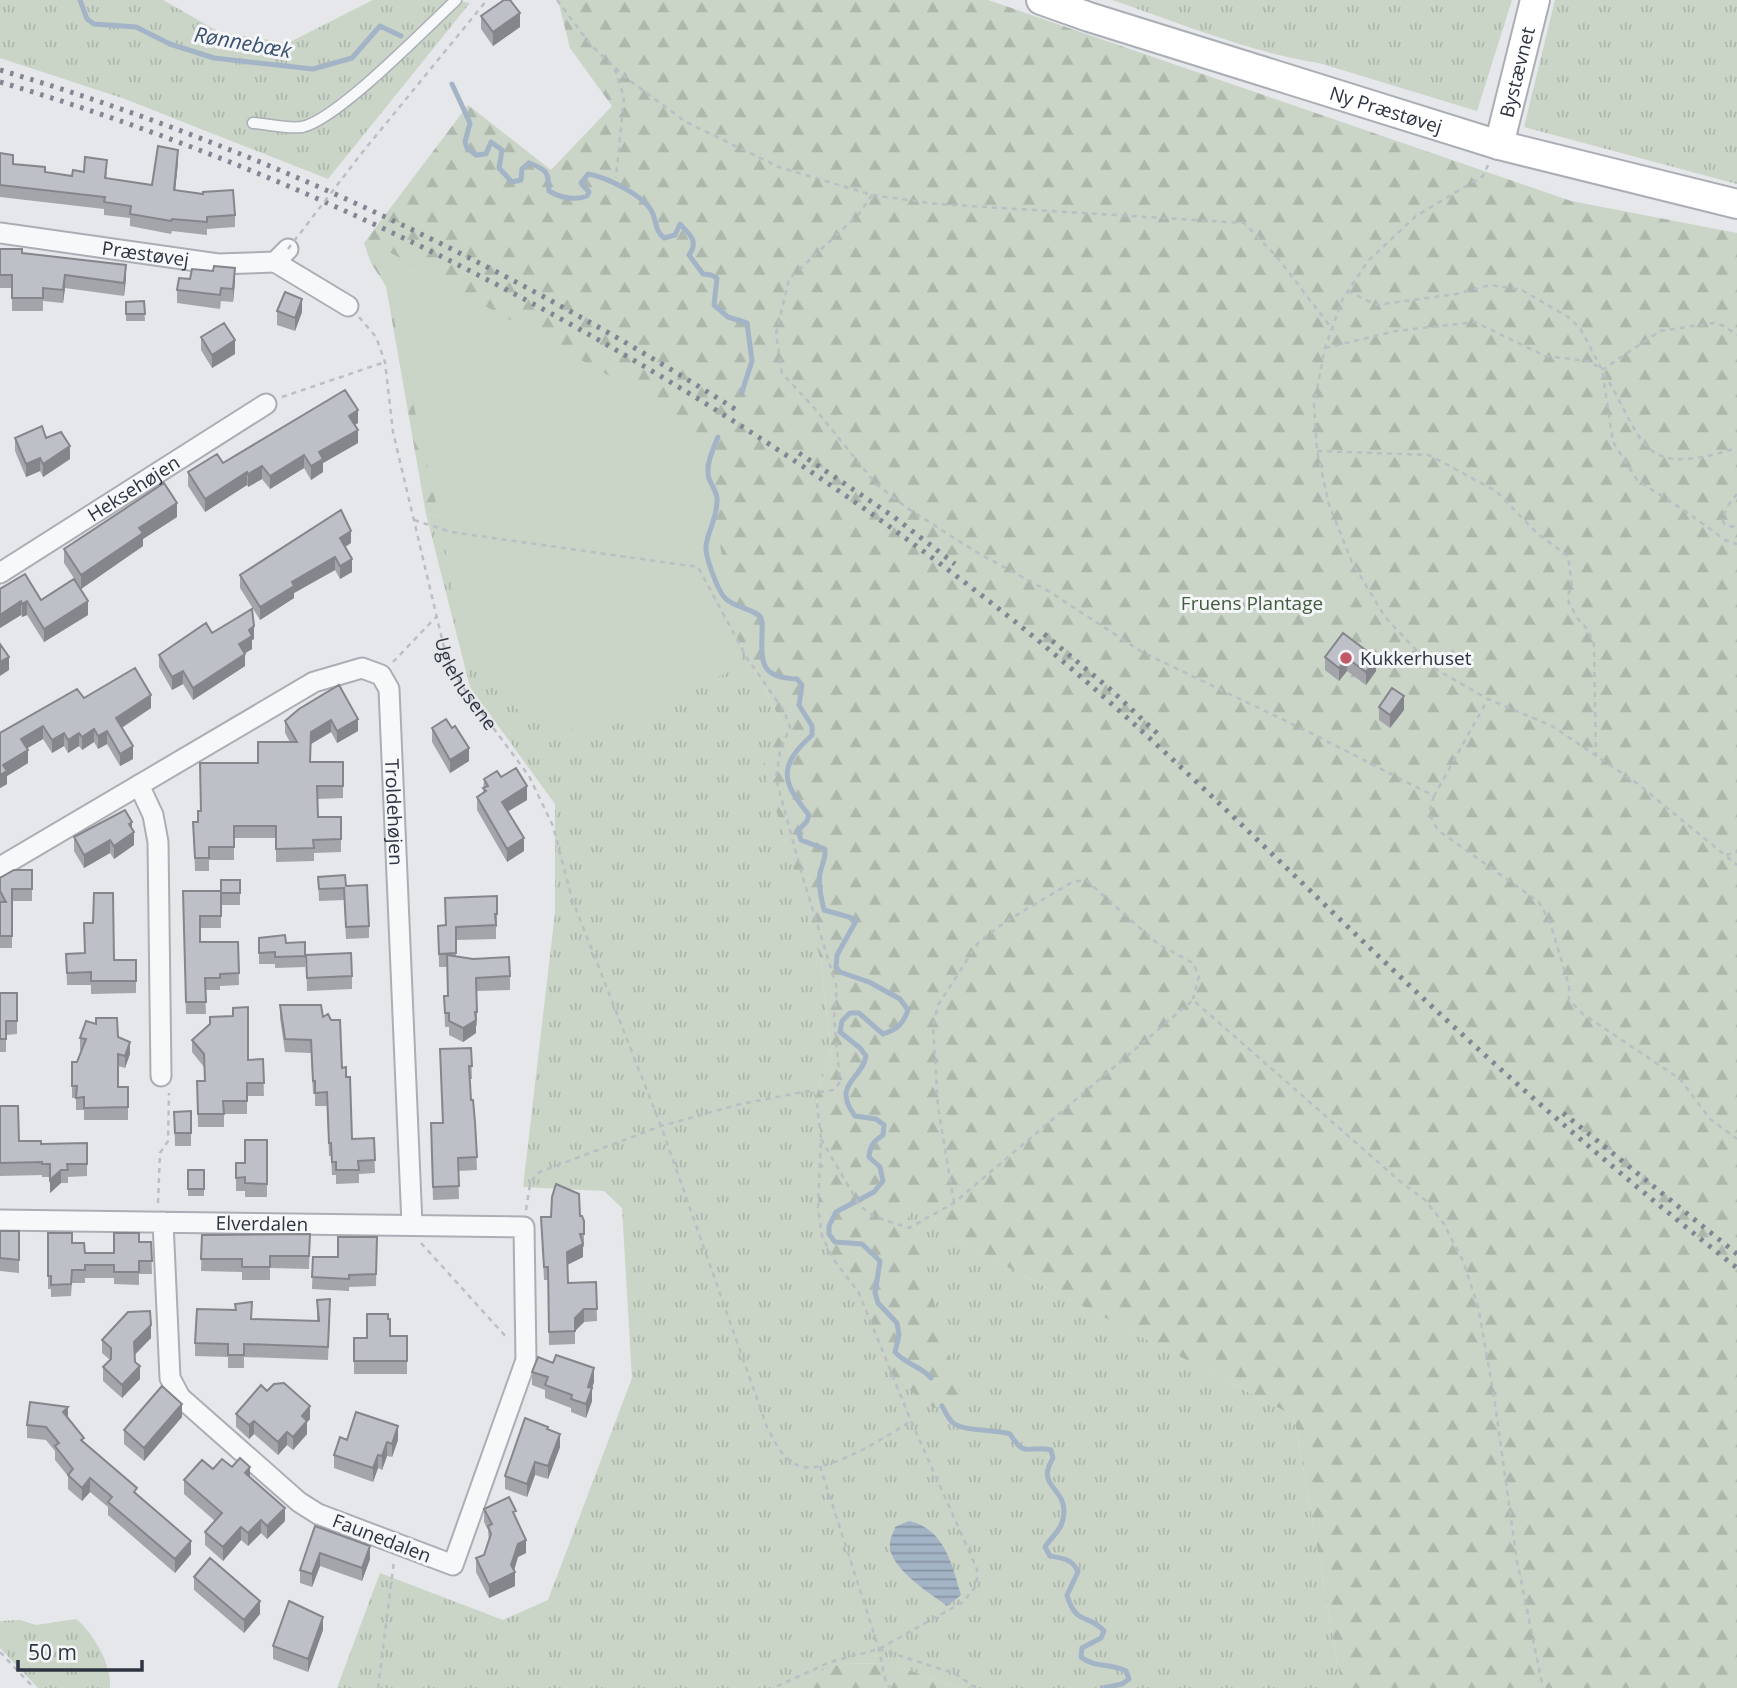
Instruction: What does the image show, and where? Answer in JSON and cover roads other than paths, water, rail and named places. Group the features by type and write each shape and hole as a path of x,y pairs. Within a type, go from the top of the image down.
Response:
{"street":[{"name":"Ny Præstøvej","path":"1041,0 1089,18 1499,145 1737,204"},
{"name":"Bystævnet","path":"1499,145 1535,0"},
{"name":"Præstøvej","path":"0,233 218,264 282,256 348,306"},
{"name":"Heksehøjen","path":"0,573 266,404"},
{"name":"Troldehøjen","path":"139,785 314,682 362,668 382,674 389,689 412,1225"},
{"path":"0,867 139,785 153,815 158,842 161,1076"},
{"name":"Elverdalen","path":"0,1220 524,1227"},
{"name":"Faunedalen","path":"163,1222 170,1378 180,1397 299,1502 318,1514 453,1565 526,1360 524,1227"}],"lane":[{"path":"253,123 301,127 311,123 360,89 456,0"}],"water":[{"path":"909,1521 931,1532 939,1540 950,1561 961,1595 947,1606 911,1579 895,1561 890,1541 895,1527"}],"waterway":[{"name":"Rønnebæk","path":"80,0 87,19 94,24 136,27 170,44 214,58 313,69 352,58 380,26 401,36"},
{"name":"Rønnebæk","path":"452,84 470,123 465,142 467,148 476,155 486,154 491,142 502,150 499,168 512,182 521,180 522,169 529,163 546,172 549,191 563,197 577,198 587,196 589,192 581,183 588,174 615,183 634,194 649,207 664,238 675,235 680,224 693,242 689,255 703,274 717,278 714,305 728,317 747,323 752,361 742,392"},
{"name":"Rønnebæk","path":"718,437 708,468 709,479 717,499 706,546 707,557 724,597 761,618 762,654 766,668 777,676 797,679 802,685 799,705 812,726 812,735 793,756 787,774 793,793 809,815 798,831 801,840 825,849 819,882 824,910 856,921 837,955 836,967 840,972 869,982 900,999 908,1010 899,1025 883,1034 859,1013 850,1013 842,1021 840,1032 866,1056 847,1089 848,1105 855,1116 876,1119 884,1125 883,1135 873,1144 869,1157 880,1167 883,1181 874,1192 836,1212 829,1226 829,1234 835,1242 862,1244 880,1261 875,1293 878,1303 897,1323 899,1335 895,1352 931,1378"},
{"name":"Rønnebæk","path":"942,1406 957,1425 1010,1434 1024,1449 1051,1450 1053,1458 1048,1468 1048,1476 1064,1508 1060,1527 1045,1547 1050,1556 1067,1560 1076,1568 1078,1572 1067,1595 1071,1605 1078,1615 1104,1631 1101,1638 1082,1648 1081,1657 1091,1663 1126,1671 1129,1679 1122,1684 1103,1688"}],"railway":[{"path":"0,70 193,135 381,215 563,307 738,411"},
{"path":"0,82 136,126 270,178 402,237 532,303 658,375 781,452 899,534 1013,620 1062,661 1158,746 1517,1084 1737,1268"},
{"path":"799,453 894,517 955,564"},
{"path":"1044,634 1110,689 1162,738"},
{"path":"1563,1113 1737,1254"}],"place":[{"name":"Kukkerhuset","path":"1346,658"}],"park label":[{"name":"Fruens Plantage","path":"1252,603"}]}
